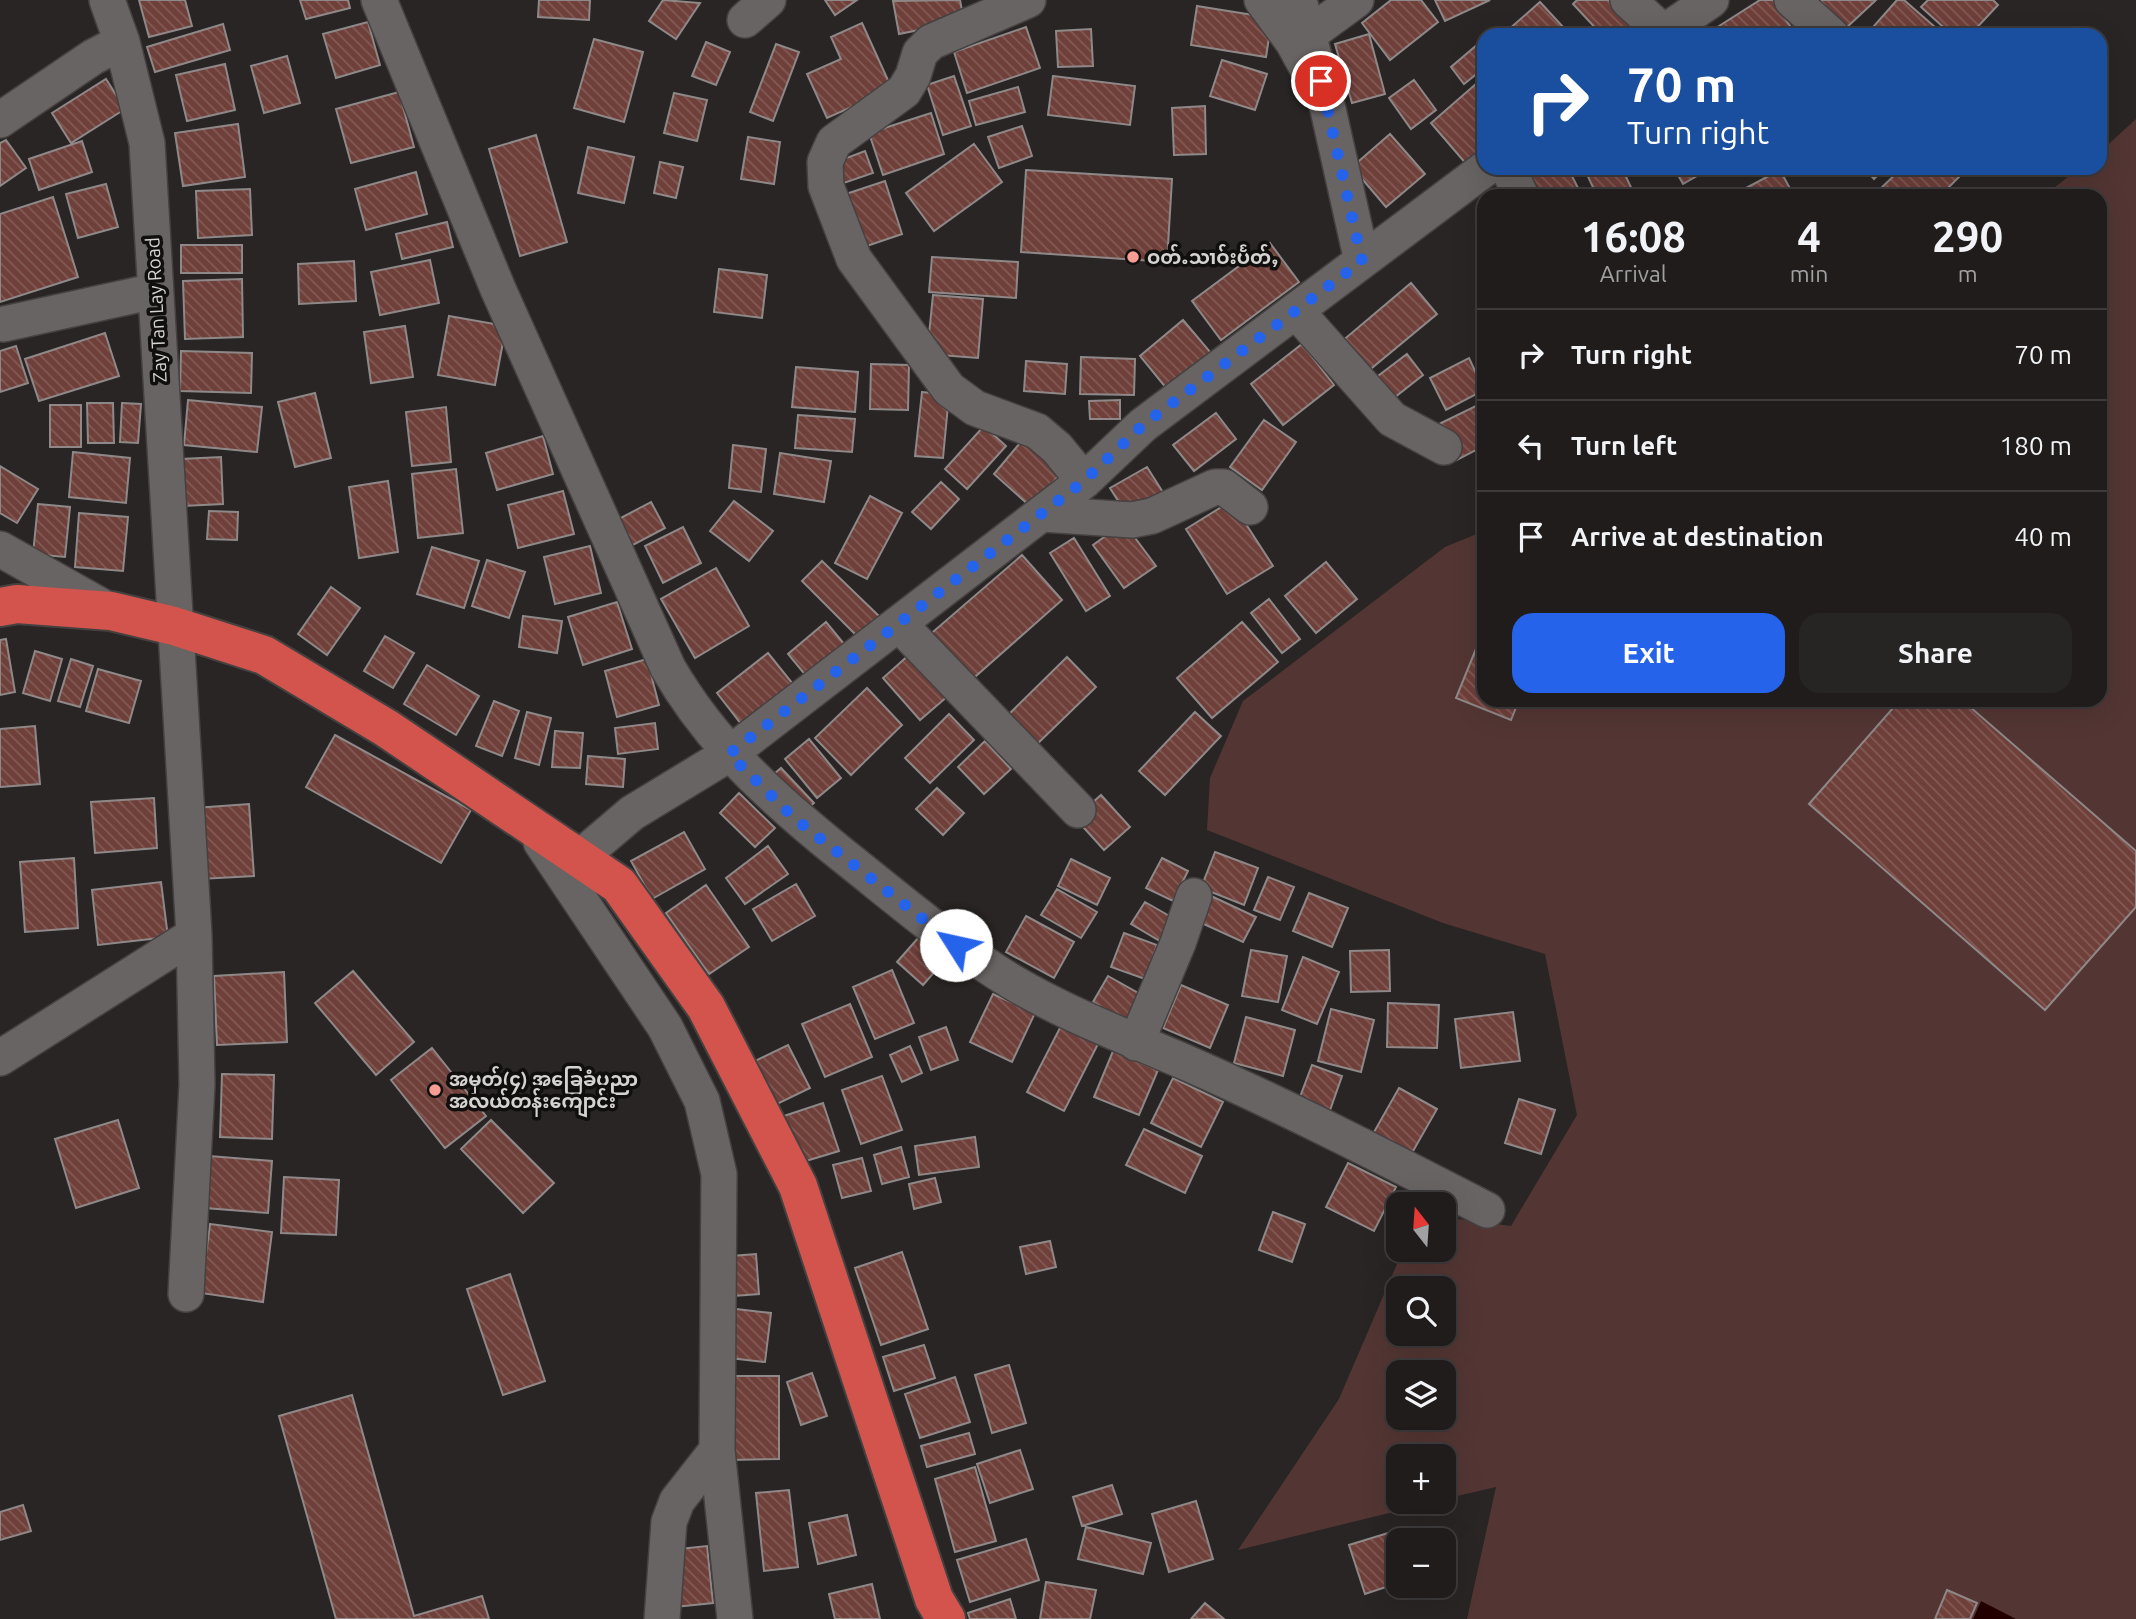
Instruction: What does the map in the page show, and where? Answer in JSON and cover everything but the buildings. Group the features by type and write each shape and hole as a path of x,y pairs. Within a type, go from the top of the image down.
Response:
{"highway":[{"path":"0,607 17,604 111,611 174,626 264,655 386,728 619,886 706,1007 798,1186 934,1599 946,1619"}],"street":[{"name":"Zay Tan Lay Road","path":"107,0 122,42 147,143 194,935 197,1085 186,1294"},
{"path":"379,0 498,289 668,668 692,710 729,754 794,818 935,932 1016,984 1136,1043 1186,1063 1347,1138 1487,1210"},
{"path":"1028,0 931,42 920,53 913,76 904,91 834,142 825,162 826,186 854,259 949,388 975,408 1037,431 1057,448 1084,481"},
{"path":"1262,0 1293,42 1327,105"},
{"path":"1299,0 1327,105 1362,261"},
{"path":"1308,35 1356,0"},
{"path":"1628,0 1656,28"},
{"path":"1671,28 1711,0"},
{"path":"1792,0 1823,28"},
{"path":"0,120 93,57 122,42"},
{"path":"578,859 632,813 729,754 1084,481 1143,425 1477,175"},
{"path":"4,324 155,291"},
{"path":"1296,311 1392,419 1444,447"},
{"path":"1042,514 1132,520 1152,516 1215,487 1224,488 1250,507"},
{"path":"0,549 111,611"},
{"path":"899,624 1079,810"},
{"path":"532,828 665,1027 702,1101 719,1174 717,1450 735,1619"},
{"path":"1136,1043 1178,943 1194,896"},
{"path":"0,1058 194,935"},
{"path":"662,1619 669,1522 677,1501 717,1450"}],"shaded area":[{"path":"2136,119 2136,1619 1467,1619 1496,1487 1456,1496 1456,1444 1386,1444 1386,1514 1238,1550 1339,1399 1386,1290 1386,1346 1456,1346 1456,1276 1392,1276 1398,1262 1456,1262 1456,1219 1511,1226 1577,1115 1545,954 1443,923 1207,830 1210,778 1243,701 1445,547 1477,534 1477,707 2107,707 2107,189 2053,189 2070,175 2107,175 2107,146"},
{"path":"1981,1601 2016,1619 1973,1619"}],"place":[{"name":"ဝတ်ႉသၢဝ်းပႅတ်ႇ","path":"1133,257"},
{"name":"အမှတ်(၄) အခြေခံပညာ အလယ်တန်းကျောင်း","path":"435,1090"}],"route":[{"path":"956,945 935,932 794,818 729,754 1084,481 1143,425 1362,261 1321,81"}]}
